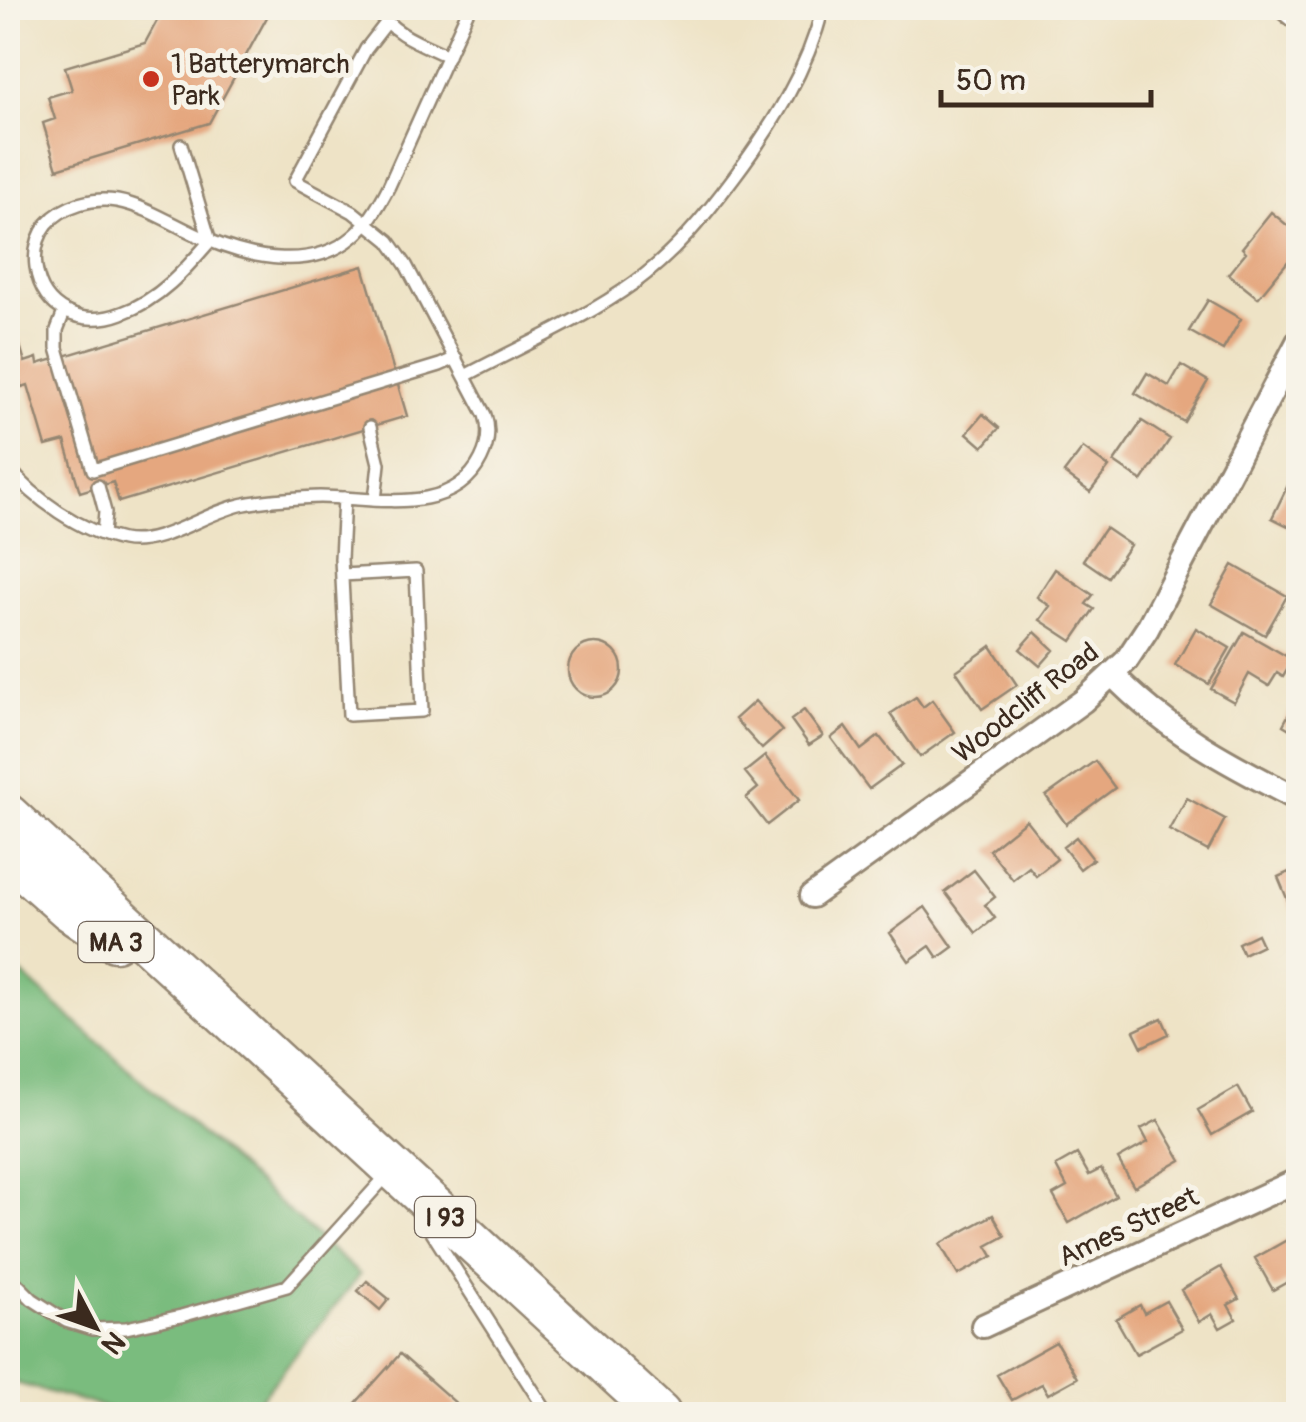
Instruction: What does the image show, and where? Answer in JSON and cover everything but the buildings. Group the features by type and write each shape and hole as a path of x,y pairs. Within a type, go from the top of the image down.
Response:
{"highway":[{"name":"I 93","path":"8,815 660,1414"},
{"name":"MA 3","path":"8,856 69,910 230,1019"}],"street":[{"name":"Woodcliff Road","path":"812,896 1083,701 1113,675 1147,628 1298,342"},
{"path":"1113,675 1186,738 1298,799"},
{"name":"Ames Street","path":"984,1326 1298,1180"}],"lane":[{"path":"377,8 387,22 408,37 448,56"},
{"path":"210,241 165,288 123,313 97,319 64,312 45,294 35,253 48,223 64,210 89,202 119,202 247,254 291,259 343,244 367,222 389,186 469,8"},
{"path":"465,376 620,293 680,244 782,108 812,44 823,8"},
{"path":"1276,8 1298,26"},
{"path":"8,467 57,509 103,534 123,540 143,540 242,504 279,499 429,498 453,488 475,469 488,430 482,406 406,265 389,241 367,222 295,181 366,50 387,22"},
{"path":"181,145 210,241"},
{"path":"64,312 57,330 57,348 94,470 456,358"},
{"path":"370,427 379,464 375,500"},
{"path":"98,486 105,512 103,534"},
{"path":"342,575 416,571 422,711 349,715 342,575 344,498"},
{"path":"8,1275 32,1299 66,1321 92,1329 126,1328 181,1316 287,1286 393,1169 548,1414"}],"green space":[{"path":"8,962 360,1275 248,1414 129,1414 8,1381"}],"place":[{"name":"1 Batterymarch Park","path":"151,79"}]}
